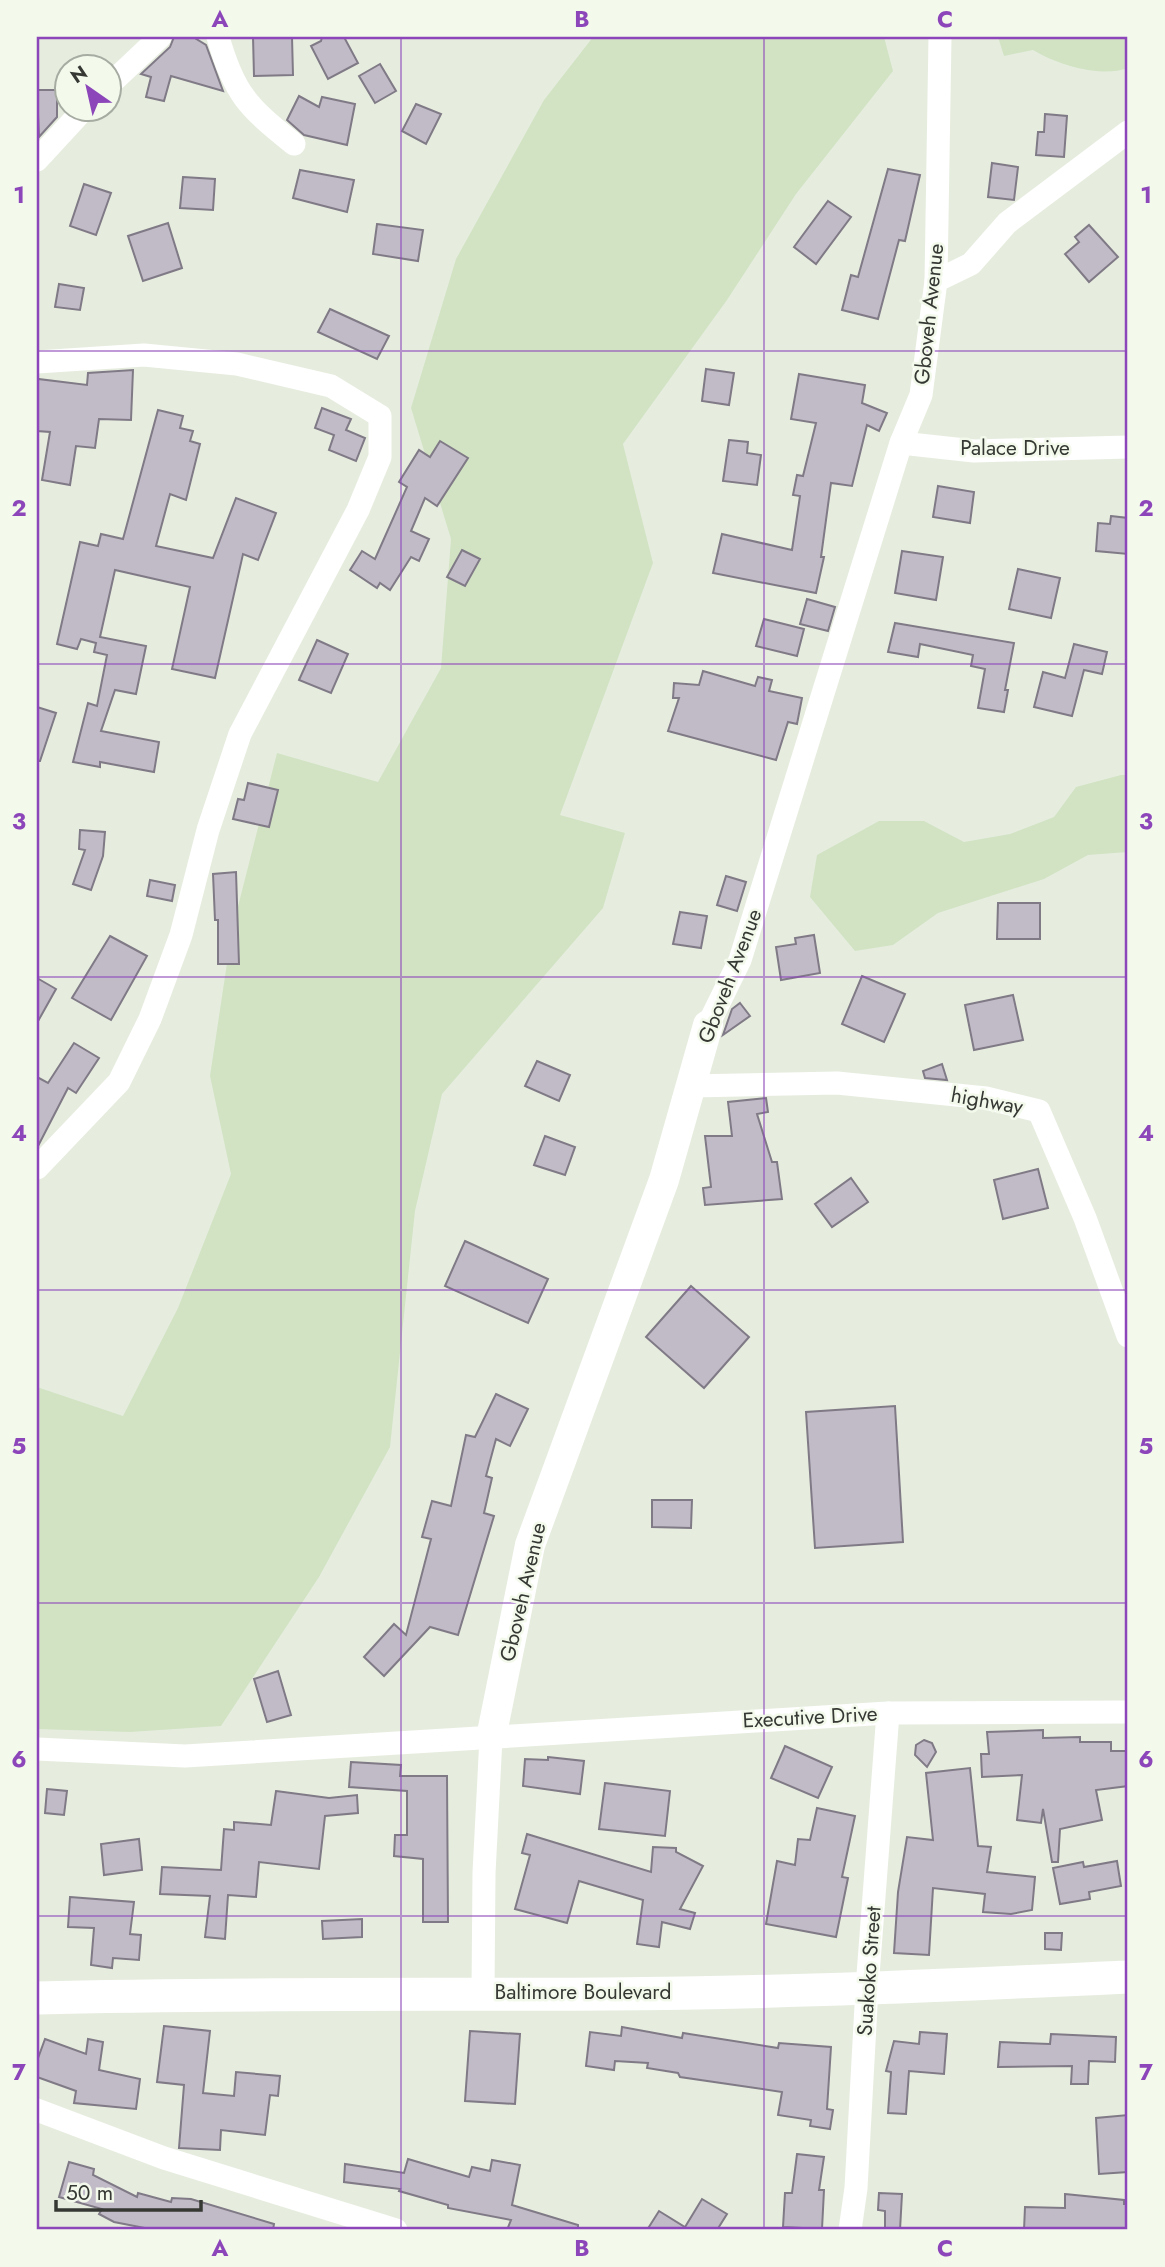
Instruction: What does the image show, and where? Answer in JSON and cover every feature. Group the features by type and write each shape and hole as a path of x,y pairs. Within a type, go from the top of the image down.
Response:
{"highway":[{"name":"Baltimore Boulevard","path":"37,1998 483,1992 607,1994 867,1988 1128,1977"}],"main road":[{"name":"Gboveh Avenue","path":"491,1738 530,1545 664,1180 708,1025"}],"street":[{"path":"122,73 160,37"},
{"path":"218,37 229,76 243,97 263,119 294,144"},
{"name":"Gboveh Avenue","path":"708,1025 740,960 901,443 921,395 936,281 940,37"},
{"path":"37,160 72,122"},
{"path":"936,281 971,264 1007,223 1128,132"},
{"path":"37,362 144,355 237,364 331,386 380,416 380,457 323,580 272,670 240,734 208,830 181,935 150,1019 119,1082 37,1168"},
{"name":"Palace Drive","path":"901,443 974,451 1128,447"},
{"name":"highway","path":"691,1086 837,1083 986,1097 1039,1111 1085,1217 1128,1336"},
{"name":"Executive Drive","path":"37,1749 184,1756 888,1713 1128,1712"},
{"name":"Suakoko Street","path":"850,2230 856,2188 867,1988 888,1713"},
{"name":"Gboveh Avenue","path":"483,1992 484,1873 491,1738"},
{"path":"37,2110 164,2158 396,2230"}],"green space":[{"path":"593,37 884,37 893,71 796,194 727,300 623,444 653,563 560,815 625,833 603,908 442,1094 415,1211 390,1447 319,1577 221,1726 130,1732 37,1729 37,1387 123,1416 178,1308 231,1174 210,1076 232,930 277,753 378,782 441,668 451,539 411,408 456,259 544,100"},
{"path":"998,37 1128,37 1128,68 1093,71 1055,61 1033,50 1004,56"},
{"path":"1128,775 1128,852 1088,855 1044,879 938,913 893,945 855,951 810,897 817,855 879,821 924,821 964,842 1010,834 1054,817 1076,787"}],"building":[{"path":"174,37 193,37 206,45 223,91 171,76 164,101 146,97 151,77 141,74 170,47"},
{"path":"253,37 292,37 293,75 254,76"},
{"path":"322,37 344,37 358,63 328,79 311,46 321,41"},
{"path":"380,64 396,91 375,103 359,76"},
{"path":"37,90 52,90 52,122 39,137"},
{"path":"299,96 319,107 322,97 355,104 347,145 304,135 287,120"},
{"path":"416,104 441,114 426,144 402,131"},
{"path":"1045,114 1067,116 1064,157 1036,155 1038,132 1044,132"},
{"path":"992,163 1018,167 1014,200 988,197"},
{"path":"888,169 920,175 905,241 899,240 878,319 842,310 851,275 858,277"},
{"path":"300,170 354,180 347,212 293,198"},
{"path":"183,177 215,179 213,210 180,208"},
{"path":"84,184 111,193 96,235 70,226"},
{"path":"828,201 851,217 816,264 794,247"},
{"path":"168,223 182,268 143,281 128,236"},
{"path":"377,224 423,230 418,261 373,254"},
{"path":"1089,225 1118,257 1089,282 1065,254 1079,242 1075,237"},
{"path":"59,284 84,288 80,310 55,307"},
{"path":"330,309 389,336 377,359 318,332"},
{"path":"706,369 734,373 729,405 702,401"},
{"path":"133,370 131,420 99,419 95,448 76,446 70,485 42,480 50,432 37,431 38,379 87,385 88,373"},
{"path":"799,374 865,385 862,403 887,413 879,431 867,425 852,486 831,483 821,557 824,557 816,593 713,573 722,534 792,550 800,496 793,495 797,475 803,476 816,423 791,419"},
{"path":"322,408 351,419 346,430 365,438 356,461 329,450 334,435 315,428"},
{"path":"158,410 183,416 180,428 193,431 190,441 200,444 186,500 170,494 156,546 213,558 236,498 276,513 258,560 243,554 215,678 172,669 190,587 115,570 100,637 146,646 136,694 115,690 101,731 159,742 154,772 100,762 100,767 73,762 88,703 97,706 107,655 94,652 96,643 81,639 77,649 57,644 80,542 98,546 101,534 123,539"},
{"path":"729,440 748,442 747,453 761,455 757,485 723,481"},
{"path":"440,441 468,458 437,506 425,498 411,531 429,539 419,561 411,557 390,590 380,583 377,588 350,570 362,551 375,559 407,487 399,482 419,450 430,457"},
{"path":"938,486 974,492 970,523 933,517"},
{"path":"1111,516 1128,518 1128,554 1096,551 1098,523 1110,524"},
{"path":"462,550 480,559 465,586 447,577"},
{"path":"902,551 943,557 936,600 895,593"},
{"path":"1018,569 1060,578 1051,618 1009,609"},
{"path":"807,599 835,607 828,631 800,624"},
{"path":"764,619 804,629 797,656 756,646"},
{"path":"895,623 1014,643 1005,690 1008,690 1004,712 978,708 985,669 971,666 973,655 920,644 918,657 888,652"},
{"path":"317,640 348,654 331,693 299,680"},
{"path":"1074,644 1107,652 1102,674 1084,670 1072,716 1034,707 1043,672 1065,678"},
{"path":"703,671 755,686 758,677 772,680 769,691 802,698 797,724 788,722 776,760 668,731 679,698 673,698 674,683 699,685"},
{"path":"37,707 56,713 40,761 37,761"},
{"path":"248,783 278,790 269,827 233,819 238,799 244,800"},
{"path":"80,830 105,832 103,856 91,890 73,884 85,850 79,849"},
{"path":"236,872 239,964 218,964 218,920 215,920 213,874"},
{"path":"726,876 746,882 737,911 717,905"},
{"path":"150,880 175,885 172,901 147,896"},
{"path":"998,903 1040,903 1040,939 997,939"},
{"path":"680,912 707,916 701,948 673,944"},
{"path":"814,935 820,973 781,980 776,947 796,944 795,938"},
{"path":"110,936 147,956 111,1020 72,998"},
{"path":"862,976 905,994 884,1042 842,1024"},
{"path":"37,978 56,989 37,1023"},
{"path":"1013,995 1023,1040 974,1050 965,1005"},
{"path":"740,1003 750,1016 723,1035 732,1009"},
{"path":"74,1043 99,1058 76,1093 68,1088 37,1148 37,1077 48,1083"},
{"path":"537,1061 570,1075 559,1101 525,1086"},
{"path":"942,1064 947,1080 925,1078 923,1071"},
{"path":"766,1098 768,1112 757,1114 772,1162 777,1162 782,1199 705,1205 703,1188 711,1187 705,1136 732,1136 728,1102"},
{"path":"545,1136 575,1147 565,1175 534,1165"},
{"path":"1038,1169 1048,1208 1003,1219 994,1180"},
{"path":"851,1178 868,1202 832,1227 815,1204"},
{"path":"465,1241 548,1279 528,1323 445,1286"},
{"path":"691,1286 749,1337 704,1388 646,1337"},
{"path":"496,1394 528,1409 510,1446 496,1439 486,1476 492,1478 484,1513 494,1516 458,1635 430,1627 384,1676 364,1657 394,1624 406,1635 431,1539 422,1537 432,1501 451,1506 466,1435 475,1437"},
{"path":"895,1406 903,1542 815,1548 806,1412"},
{"path":"652,1500 692,1500 691,1528 652,1527"},
{"path":"278,1671 291,1715 267,1722 254,1679"},
{"path":"1043,1730 1043,1738 1080,1737 1080,1742 1111,1742 1111,1751 1128,1751 1128,1786 1096,1790 1102,1820 1060,1829 1058,1862 1052,1862 1043,1809 1041,1823 1017,1820 1022,1775 982,1777 981,1754 989,1754 987,1732"},
{"path":"924,1740 932,1743 936,1752 927,1767 915,1755 916,1745"},
{"path":"785,1746 832,1767 818,1798 771,1778"},
{"path":"548,1757 584,1761 580,1794 523,1786 525,1759 548,1760"},
{"path":"351,1762 401,1765 400,1776 447,1776 448,1922 423,1922 423,1859 394,1856 395,1835 407,1835 407,1791 349,1787"},
{"path":"970,1768 978,1846 991,1847 987,1872 1035,1877 1032,1910 1011,1914 983,1912 985,1894 933,1888 929,1955 894,1953 898,1892 907,1837 933,1840 926,1773"},
{"path":"605,1783 670,1791 665,1836 599,1829"},
{"path":"47,1789 67,1791 64,1815 45,1813"},
{"path":"276,1791 329,1798 357,1795 358,1813 325,1816 319,1869 259,1862 256,1897 228,1895 225,1939 205,1937 210,1896 160,1894 162,1867 221,1870 224,1829 234,1830 234,1822 271,1825"},
{"path":"817,1808 855,1816 842,1877 848,1878 836,1937 766,1924 777,1861 795,1865 798,1839 810,1840"},
{"path":"527,1834 651,1872 653,1847 676,1848 676,1852 703,1866 680,1909 695,1913 690,1929 662,1922 659,1947 637,1944 643,1900 579,1881 567,1923 515,1909 530,1855 522,1853"},
{"path":"139,1839 142,1870 104,1875 101,1844"},
{"path":"1117,1861 1121,1886 1089,1892 1090,1899 1060,1904 1053,1868 1083,1862 1084,1867"},
{"path":"70,1897 134,1902 130,1934 141,1935 139,1960 113,1958 112,1968 91,1965 94,1928 68,1927"},
{"path":"362,1919 362,1937 323,1939 322,1921"},
{"path":"1045,1933 1062,1933 1061,1950 1045,1949"},
{"path":"164,2026 210,2031 203,2093 234,2096 236,2072 280,2076 278,2096 270,2095 265,2135 221,2130 220,2150 179,2148 184,2085 157,2082"},
{"path":"622,2027 682,2038 683,2033 778,2048 779,2043 831,2047 827,2109 833,2110 830,2129 810,2126 811,2120 778,2115 782,2092 680,2077 678,2073 647,2068 648,2063 615,2061 614,2070 586,2066 590,2032 621,2036"},
{"path":"470,2031 520,2034 515,2104 465,2101"},
{"path":"920,2032 947,2034 944,2074 909,2071 906,2114 888,2113 891,2072 886,2071 894,2041 919,2044"},
{"path":"1051,2034 1116,2037 1115,2062 1089,2061 1088,2084 1071,2084 1072,2066 998,2067 1000,2042 1050,2044"},
{"path":"45,2039 86,2054 88,2039 103,2042 99,2070 140,2079 136,2109 74,2103 76,2091 37,2077 37,2061"},
{"path":"1128,2115 1128,2172 1099,2174 1096,2118"},
{"path":"797,2154 824,2157 819,2190 824,2190 822,2229 783,2227 785,2193 792,2193"},
{"path":"408,2159 469,2177 472,2167 490,2171 492,2160 520,2165 512,2205 578,2225 578,2230 507,2230 511,2220 448,2208 448,2205 399,2191 400,2189 344,2182 345,2164 404,2173"},
{"path":"69,2162 94,2169 93,2175 137,2197 138,2193 171,2202 172,2198 191,2199 274,2224 273,2230 155,2230 114,2222 99,2214 102,2209 59,2197"},
{"path":"879,2193 902,2194 900,2230 885,2230 885,2211 878,2210"},
{"path":"1065,2194 1124,2200 1124,2204 1128,2204 1128,2230 1024,2230 1025,2207 1065,2208"},
{"path":"702,2199 727,2214 717,2230 647,2230 659,2211 685,2227"}]}
